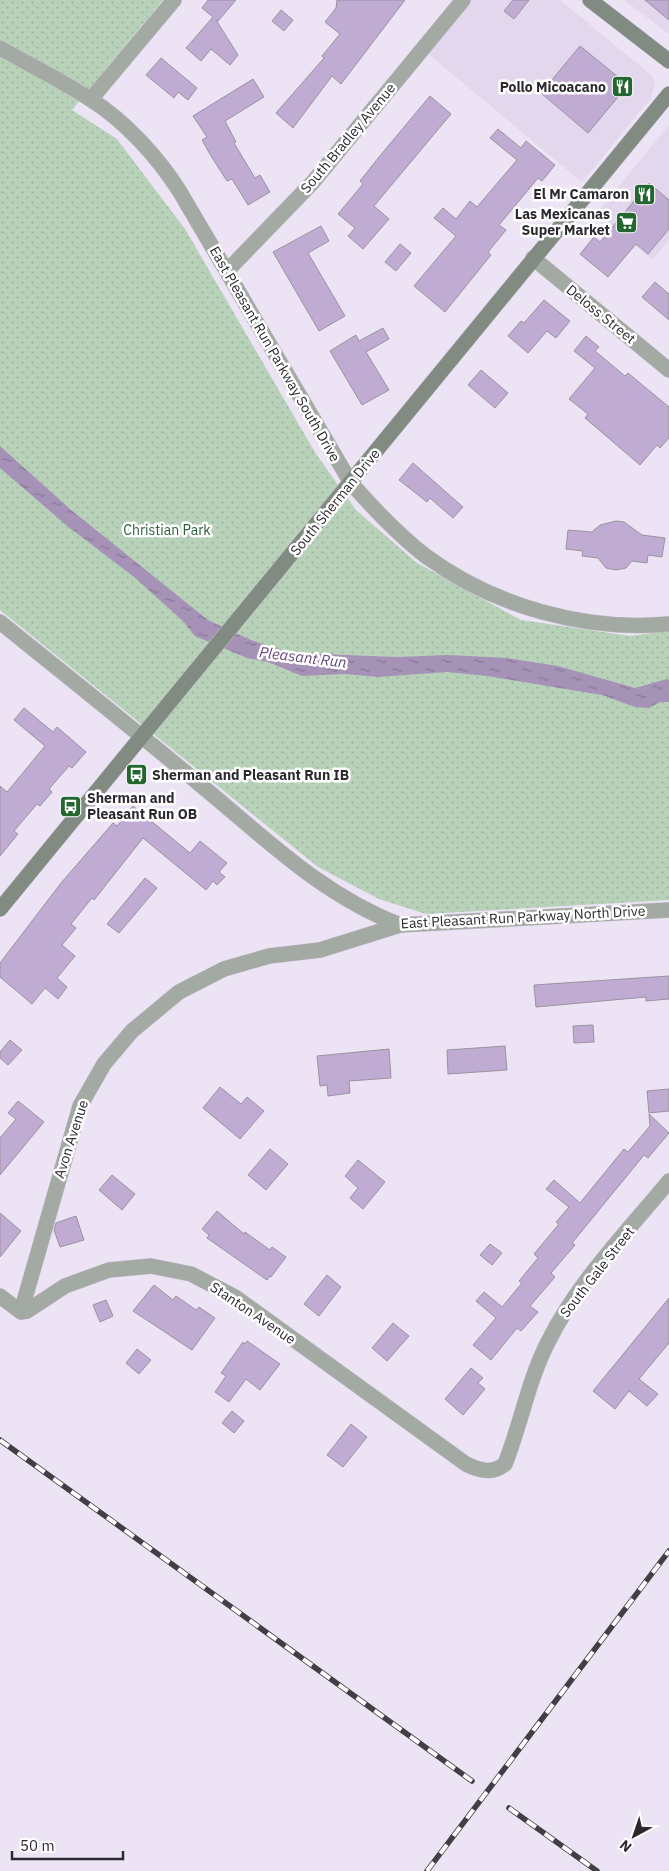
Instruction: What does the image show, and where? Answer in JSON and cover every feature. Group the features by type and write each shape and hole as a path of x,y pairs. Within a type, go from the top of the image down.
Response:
{"main road":[{"path":"590,0 669,61"},
{"name":"South Sherman Drive","path":"0,910 669,94"}],"street":[{"path":"91,99 174,0"},
{"name":"South Bradley Avenue","path":"227,271 313,182 462,0"},
{"name":"East Pleasant Run Parkway South Drive","path":"0,48 91,99 121,123 163,170 176,186 227,271 350,482 394,528 427,556 456,575 492,594 532,608 592,622 620,625 669,624"},
{"name":"Deloss Street","path":"533,258 669,370"},
{"name":"East Pleasant Run Parkway North Drive","path":"0,622 314,880 349,902 400,925 669,910"},
{"name":"Avon Avenue","path":"21,1312 80,1106 104,1064 132,1031 176,994 224,970 269,956 320,950 400,925"},
{"name":"South Gale Street","path":"486,1471 498,1470 505,1464 534,1372 559,1322 587,1281 669,1181"},
{"name":"Stanton Avenue","path":"21,1312 35,1308 74,1282 109,1270 151,1266 191,1274 235,1297 466,1464 486,1471"},
{"path":"0,1296 21,1312"}],"shaded area":[{"path":"471,0 560,0 650,74 655,82 651,98 582,182 427,53"},
{"path":"624,0 669,0 669,34 628,3"},
{"path":"669,125 669,240 652,260 597,213"}],"green space":[{"name":"Christian Park","path":"0,0 163,0 72,110 117,139 185,229 316,454 356,510 417,563 521,620 630,636 669,631 669,900 426,914 379,899 318,867 0,610"}],"water":[{"name":"Pleasant Run","path":"0,446 70,509 208,620 251,640 289,652 396,657 448,655 507,658 558,666 635,688 667,679 669,680 669,702 660,702 649,708 635,707 602,695 487,676 447,672 378,677 345,674 302,676 268,662 247,658 195,636 183,621 134,577 66,525 0,468"}],"building":[{"path":"208,0 236,0 218,21 216,20 238,55 230,65 211,49 201,61 186,48 213,17 202,8"},
{"path":"337,0 405,0 341,84 332,76 293,128 276,113 324,58 322,56 340,34 325,22 336,8"},
{"path":"513,0 529,0 514,19 504,11"},
{"path":"645,0 669,0 669,20"},
{"path":"281,10 293,20 284,31 272,21"},
{"path":"580,46 628,85 588,133 541,93"},
{"path":"161,58 197,88 188,100 178,92 174,98 146,75"},
{"path":"253,79 264,97 225,121 236,142 234,143 255,178 260,175 270,192 248,205 232,179 227,181 211,156 202,140 207,137 193,116"},
{"path":"430,96 451,114 374,206 389,219 363,249 348,236 355,228 338,214 363,184 360,181"},
{"path":"498,129 521,148 526,141 555,165 542,181 538,178 499,225 506,230 488,252 491,255 445,312 414,286 456,236 434,218 443,208 456,219 470,201 477,207 517,160 490,138"},
{"path":"649,183 669,200 669,229 648,254 636,244 608,277 580,254 594,237 600,242"},
{"path":"321,226 329,241 308,253 345,316 319,331 273,252"},
{"path":"400,244 411,253 396,271 385,262"},
{"path":"655,282 669,294 669,320 642,297"},
{"path":"544,300 570,321 556,338 547,331 528,353 508,336 521,321 524,323"},
{"path":"383,328 389,339 366,352 389,390 362,405 330,351 356,335 359,341"},
{"path":"586,336 599,347 595,351 625,376 628,373 669,407 669,438 660,448 657,445 640,465 585,418 588,414 569,399 595,368 574,351"},
{"path":"481,370 508,393 495,408 468,385"},
{"path":"413,463 463,507 453,518 430,498 427,502 399,480"},
{"path":"616,521 624,522 642,535 665,538 662,557 648,555 647,563 632,561 626,568 616,570 606,568 598,558 582,556 583,551 566,549 568,530 592,532 600,525"},
{"path":"24,708 53,732 57,727 86,752 72,768 69,766 49,789 52,792 40,806 37,804 14,831 18,834 0,856 0,786 7,792 45,746 14,720"},
{"path":"133,806 190,853 200,841 227,863 219,872 225,877 217,885 213,881 206,890 143,838 94,900 92,898 71,924 76,928 62,945 75,956 57,978 67,987 58,999 45,988 32,1004 0,977 0,963 61,883 113,823 117,826"},
{"path":"145,878 157,888 119,933 107,924"},
{"path":"669,976 669,999 646,1001 646,997 536,1007 534,985"},
{"path":"593,1025 594,1042 574,1043 573,1026"},
{"path":"10,1040 22,1050 8,1065 0,1058 0,1052"},
{"path":"505,1046 507,1070 448,1074 447,1050"},
{"path":"389,1049 391,1078 349,1081 350,1093 328,1096 327,1085 320,1086 317,1056"},
{"path":"220,1087 241,1104 247,1097 264,1111 240,1139 203,1108"},
{"path":"669,1089 669,1111 649,1113 647,1091"},
{"path":"18,1101 44,1122 0,1175 0,1138 16,1119 8,1113"},
{"path":"649,1114 669,1133 648,1158 644,1155 572,1243 575,1245 551,1273 555,1277 530,1306 538,1312 521,1331 517,1328 491,1360 473,1345 496,1318 476,1301 484,1292 502,1307 522,1283 519,1281 538,1258 534,1254 559,1224 556,1222 569,1207 546,1189 554,1180 580,1203 624,1149 628,1152 650,1126"},
{"path":"270,1149 288,1164 266,1190 248,1175"},
{"path":"358,1160 385,1182 363,1209 350,1198 358,1188 345,1176"},
{"path":"112,1175 135,1194 122,1210 99,1190"},
{"path":"217,1211 244,1234 245,1232 270,1250 272,1247 286,1257 271,1277 267,1280 207,1238 209,1235 202,1229"},
{"path":"0,1213 21,1231 0,1257"},
{"path":"76,1216 84,1240 60,1247 54,1230 56,1223"},
{"path":"490,1244 502,1253 492,1265 480,1255"},
{"path":"327,1275 341,1287 319,1316 304,1304"},
{"path":"154,1285 173,1300 176,1296 196,1310 199,1307 215,1318 192,1350 133,1311"},
{"path":"669,1298 669,1343 639,1379 658,1394 647,1406 629,1391 615,1409 593,1391"},
{"path":"106,1300 113,1316 100,1322 93,1305"},
{"path":"393,1323 409,1336 387,1361 372,1348"},
{"path":"247,1341 280,1364 260,1390 246,1379 229,1402 215,1392 226,1376 221,1373 243,1342 245,1344"},
{"path":"137,1349 151,1360 139,1374 126,1363"},
{"path":"471,1368 483,1378 478,1383 485,1389 463,1415 445,1399"},
{"path":"232,1411 244,1421 234,1433 222,1423"},
{"path":"351,1424 367,1437 343,1467 327,1455"}],"railway":[{"path":"0,1440 472,1781"},
{"path":"427,1871 669,1551"},
{"path":"509,1808 597,1871"}],"place":[{"name":"Pollo Micoacano","path":"622,87"},
{"name":"El Mr Camaron","path":"645,194"},
{"name":"Las Mexicanas Super Market","path":"626,222"},
{"name":"Sherman and Pleasant Run IB","path":"136,775"},
{"name":"Sherman and Pleasant Run OB","path":"71,806"}]}
